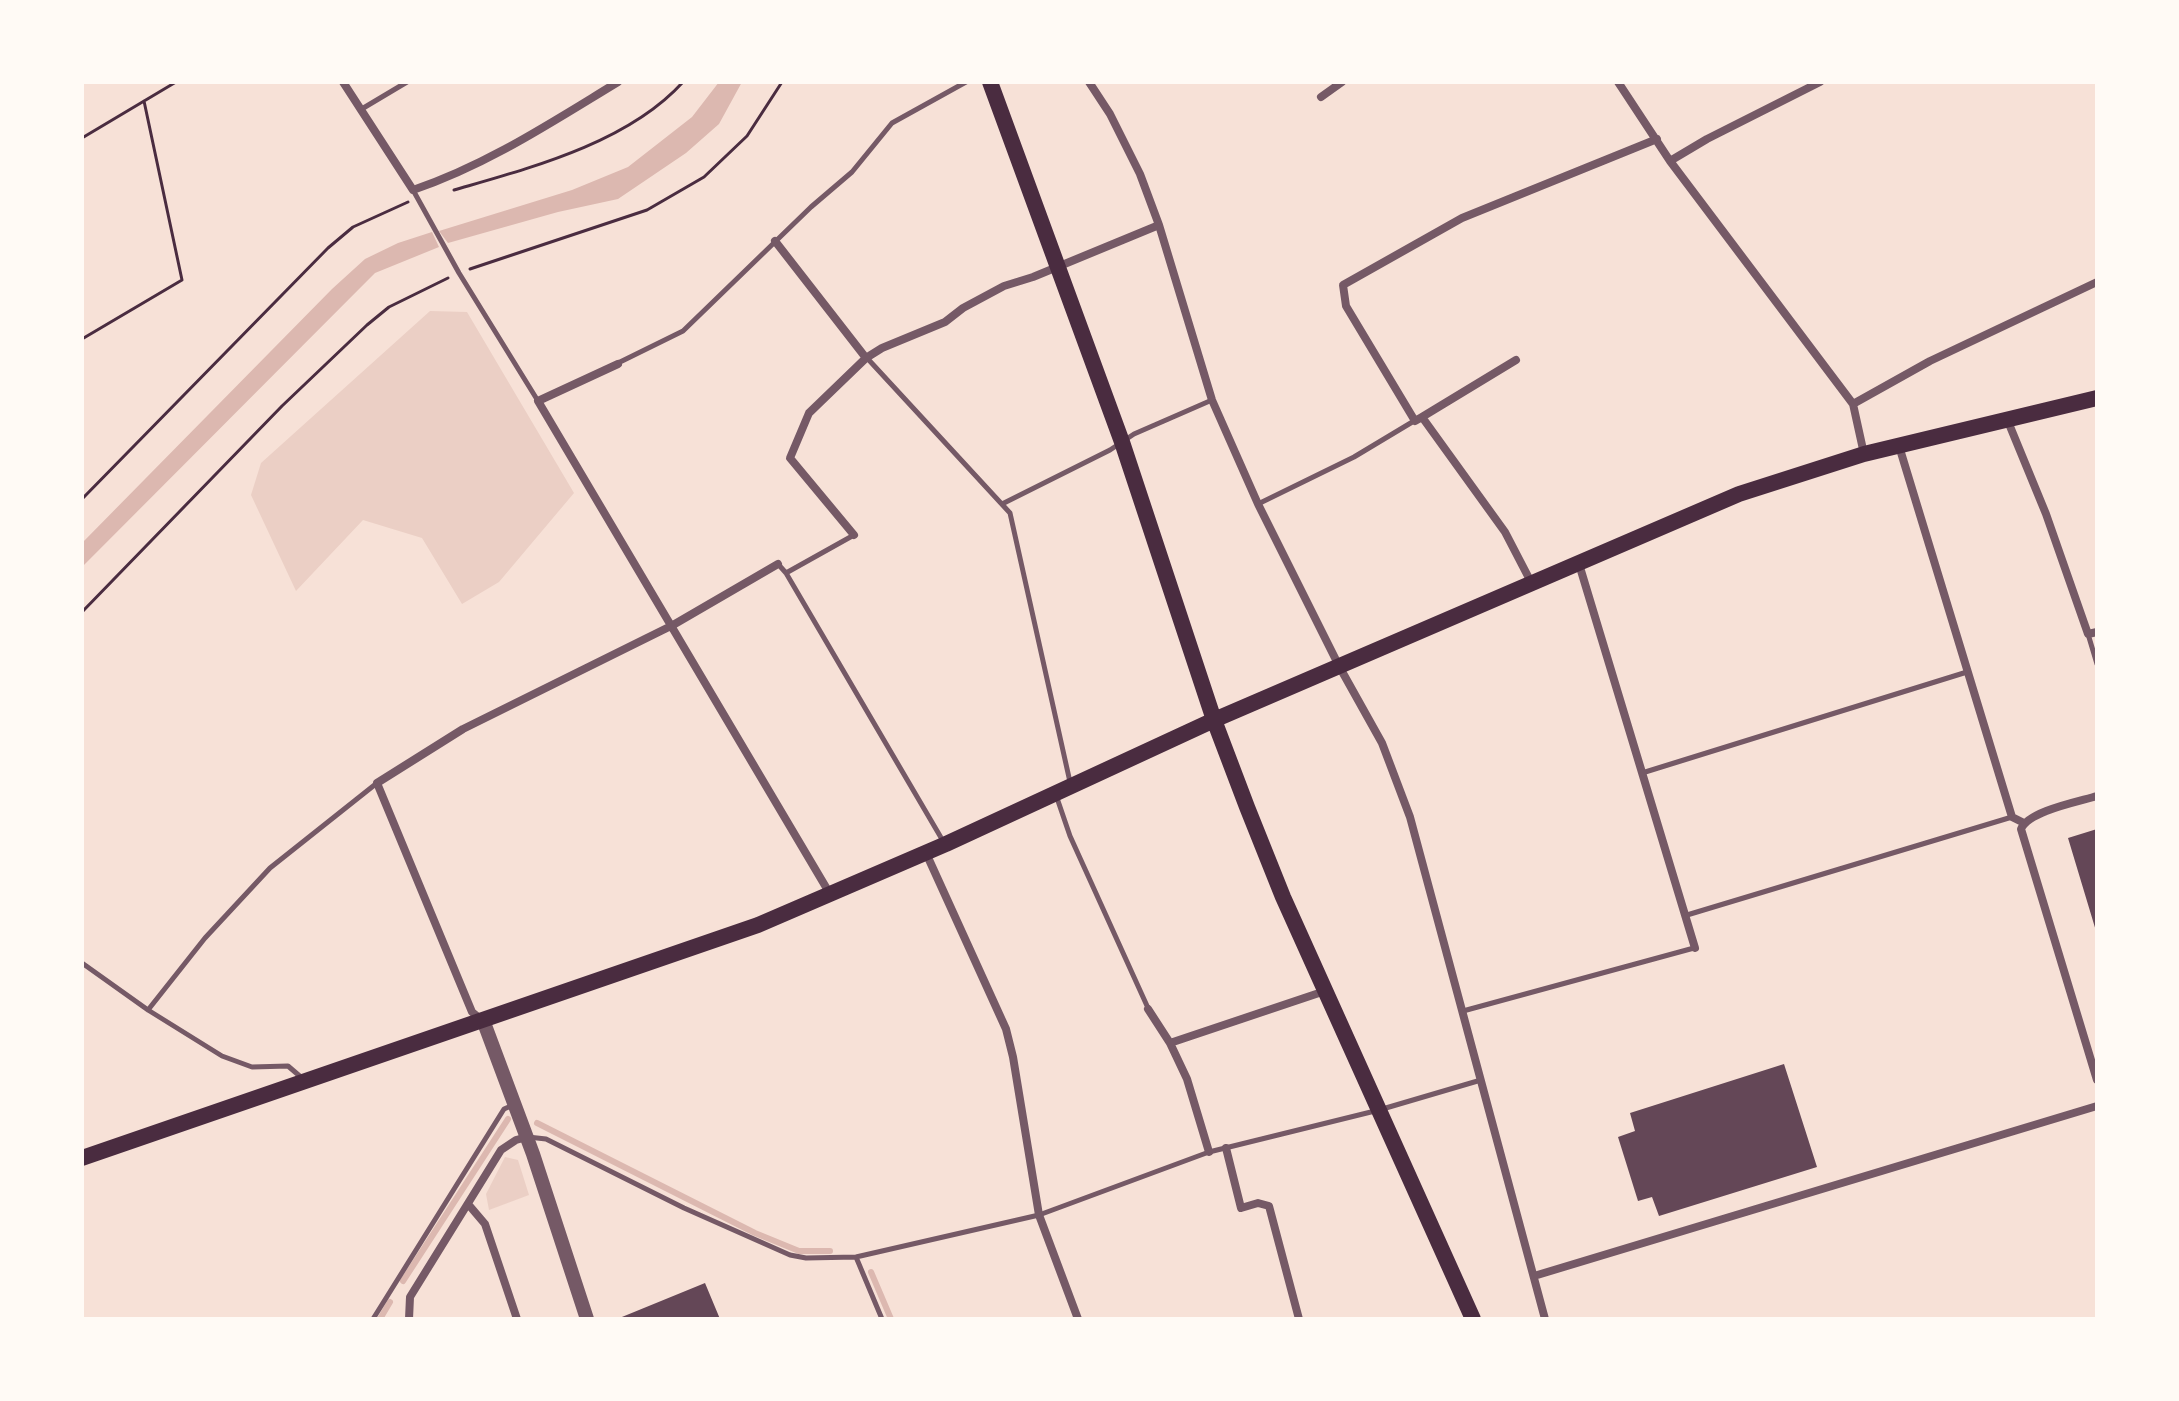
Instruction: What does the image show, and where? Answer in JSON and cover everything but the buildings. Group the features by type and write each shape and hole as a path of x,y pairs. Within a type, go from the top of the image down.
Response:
{"main road":[{"path":"990,82 1122,442 1214,720 1283,897 1473,1319"},
{"path":"82,1158 745,930 926,853 1214,720 1739,494 1864,454 2097,398"}],"street":[{"path":"343,82 415,194 498,153 618,82"},
{"path":"1089,82 1127,146 1159,225 1212,400 1258,504 1397,777 1545,1319"},
{"path":"1321,97 1342,82"},
{"path":"1618,82 1670,161 1853,404 1864,454"},
{"path":"1670,161 1820,82"},
{"path":"1532,584 1505,532 1419,419 1346,306 1343,285 1462,218 1657,139"},
{"path":"854,535 790,458 809,413 866,358 910,334 945,322 988,294 1159,225"},
{"path":"775,241 866,358"},
{"path":"1853,404 1930,361 2097,282"},
{"path":"1419,419 1516,360"},
{"path":"618,364 538,401 830,895"},
{"path":"2007,419 2093,633"},
{"path":"1899,446 2012,817 2024,823"},
{"path":"1579,563 1695,948"},
{"path":"587,1319 527,1137 483,1020 472,1012 377,783 463,729 673,625 778,564"},
{"path":"2097,796 2034,816 2021,829 2097,1080"},
{"path":"926,853 1006,1029 1039,1215 1078,1319"},
{"path":"1170,1043 1326,991"},
{"path":"1148,1009 1170,1043 1187,1079 1209,1152"},
{"path":"1534,1276 2097,1106"},
{"path":"409,1319 410,1297 501,1150 527,1137"},
{"path":"1226,1148 1241,1208 1258,1203 1269,1206 1299,1319"},
{"path":"468,1204 485,1224 517,1319"}],"lane":[{"path":"360,110 407,82"},
{"path":"618,364 683,331 775,241 852,172 892,123 966,82"},
{"path":"415,194 459,273 538,401"},
{"path":"866,358 1010,513 1075,849 1148,1009"},
{"path":"1002,504 1134,434 1212,400"},
{"path":"1258,504 1354,457 1419,419"},
{"path":"786,573 854,535"},
{"path":"778,564 946,844"},
{"path":"2093,633 2097,664"},
{"path":"1642,773 1968,672"},
{"path":"148,1010 205,938 270,868 377,783"},
{"path":"1687,915 2012,817"},
{"path":"1463,1011 1695,948"},
{"path":"82,963 148,1010 222,1056 252,1067 288,1066 308,1082"},
{"path":"527,1137 546,1139 684,1208 790,1255 806,1258 856,1257 1039,1215 1209,1152 1379,1110 1481,1080"},
{"path":"373,1319 504,1109 515,1104"},
{"path":"856,1257 882,1319"}],"path":[{"path":"82,138 176,82"},
{"path":"449,192 536,166 600,141 670,96 683,82"},
{"path":"82,612 282,406 389,307 459,273 647,210 704,177 747,136 782,82"},
{"path":"82,339 182,280 144,101"},
{"path":"82,499 328,248 353,227 415,194"}],"shaded area":[{"path":"719,82 742,82 719,124 686,153 618,199 558,212 448,243 439,231 572,190 628,167 692,117"},
{"path":"432,232 439,247 375,273 82,567 82,543 332,289 365,259 398,243"},
{"path":"430,311 467,312 574,493 499,582 462,604 422,538 363,520 296,591 251,495 261,463"},
{"path":"505,1157 518,1160 529,1195 489,1210 486,1194"}],"waterway":[{"path":"403,1281 508,1119"},
{"path":"537,1123 755,1233 799,1251 830,1251"},
{"path":"871,1272 891,1319"},
{"path":"380,1319 390,1302"}]}
